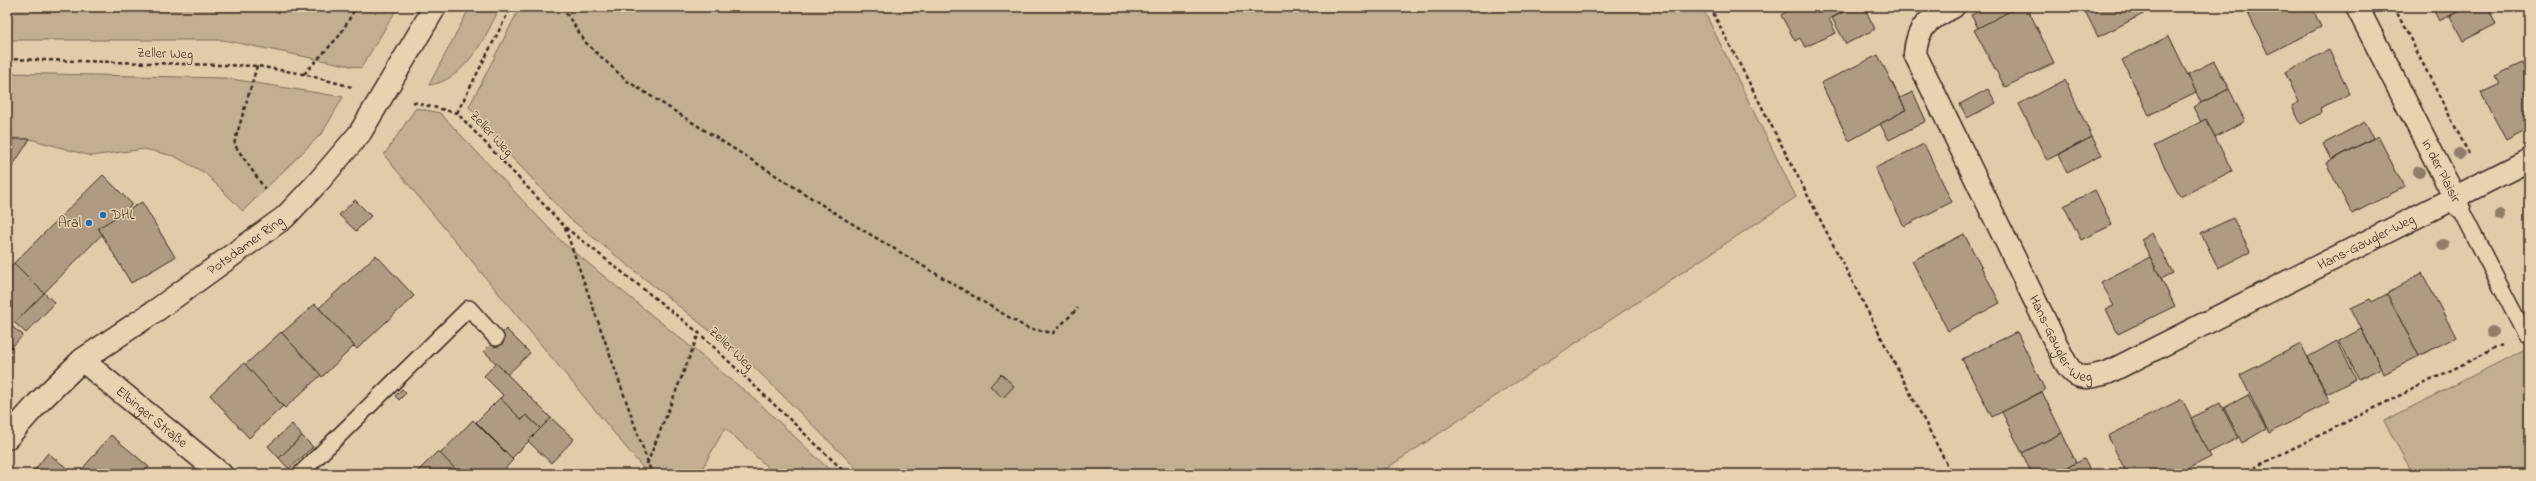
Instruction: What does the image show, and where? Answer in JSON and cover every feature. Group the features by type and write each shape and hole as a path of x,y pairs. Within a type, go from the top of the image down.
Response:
{"street":[{"name":"Potsdamer Ring","path":"7,438 38,403 82,360 158,309 285,217 319,181 360,133 435,7"},
{"name":"Hans-Gaugler-Weg","path":"1953,7 1936,15 1924,26 1916,38 1914,54 2071,373 2079,376 2107,373 2457,201"},
{"name":"In der Plaisir","path":"2357,7 2457,201"},
{"path":"2457,201 2484,183 2529,160"},
{"name":"Elbinger Straße","path":"82,360 221,474"}],"lane":[{"name":"In der Plaisir","path":"2457,201 2525,334"},
{"path":"300,474 469,308 496,338"}],"path":[{"path":"303,74 340,35 356,7"},
{"path":"457,113 511,7"},
{"path":"562,7 586,43 627,81 846,220 1027,328 1053,333 1078,308"},
{"path":"1710,7 1802,181 1952,474"},
{"path":"2394,7 2484,183"},
{"name":"Zeller Weg","path":"7,58 257,66 303,74 357,88"},
{"path":"257,66 234,144 285,217"},
{"name":"Zeller Weg","path":"411,101 457,113 565,227 699,333 847,474"},
{"path":"565,227 647,464 652,474"},
{"path":"647,464 699,333"},
{"path":"2241,474 2525,334"}],"shaded area":[{"path":"7,7 398,7 361,68 223,40 7,40"},
{"path":"470,7 500,7 481,43 464,66 442,82 429,85"},
{"path":"520,7 1702,7 1796,197 1378,474 862,474 751,364 569,218 502,147 469,107"},
{"path":"7,73 225,78 343,97 323,132 243,211 205,173 174,156 144,149 91,156 30,139 7,138"},
{"path":"416,108 440,113 562,242 756,400 834,474 775,474 725,428 699,474 648,474 384,155"},
{"path":"2529,347 2529,474 2413,474 2384,421"}],"building":[{"path":"1786,7 1853,7 1829,19 1836,33 1805,47 1800,38 1795,41 1781,15 1787,11"},
{"path":"1853,7 1864,7 1875,29 1846,44 1832,18"},
{"path":"1987,7 2004,7 2007,13 1978,28 1971,15"},
{"path":"2018,7 2027,7 2054,63 2005,87 1974,30"},
{"path":"2083,7 2142,7 2145,13 2098,37"},
{"path":"2245,7 2312,7 2321,27 2268,54"},
{"path":"2432,7 2467,7 2439,21"},
{"path":"2467,7 2488,7 2496,24 2463,41 2450,16"},
{"path":"2169,36 2196,92 2149,115 2122,60"},
{"path":"2329,50 2350,94 2320,108 2321,113 2301,124 2292,106 2299,102 2285,72"},
{"path":"1878,55 1906,110 1849,141 1821,83"},
{"path":"2214,61 2229,89 2201,103 2188,74"},
{"path":"2522,63 2529,77 2529,128 2506,140 2481,93 2500,84 2495,76"},
{"path":"2065,80 2092,137 2047,160 2019,104"},
{"path":"1988,89 1996,103 1967,118 1960,104"},
{"path":"2229,89 2245,121 2215,137 2206,119 2201,122 2193,107"},
{"path":"1913,92 1926,121 1889,140 1880,124 1906,110 1900,98"},
{"path":"2206,119 2232,171 2180,197 2154,146"},
{"path":"2365,122 2373,138 2331,160 2323,144"},
{"path":"2378,136 2404,187 2352,214 2326,163"},
{"path":"2092,137 2102,155 2067,173 2058,155"},
{"path":"7,139 30,139 8,173 7,173"},
{"path":"1924,144 1952,202 1904,226 1875,168"},
{"path":"103,175 132,204 44,293 14,263"},
{"path":"2095,190 2112,225 2081,240 2064,206"},
{"path":"355,200 371,216 356,231 339,215"},
{"path":"142,202 175,257 131,283 98,228"},
{"path":"2233,218 2250,252 2218,268 2201,233"},
{"path":"2152,233 2173,273 2161,279 2141,239"},
{"path":"1964,234 2000,303 1948,331 1912,261"},
{"path":"376,255 414,296 357,349 319,308"},
{"path":"2150,257 2175,306 2118,334 2106,309 2114,306 2101,282"},
{"path":"14,263 44,293 12,326 7,322 7,271"},
{"path":"2422,273 2456,337 2419,356 2387,294"},
{"path":"44,293 55,303 26,333 15,323"},
{"path":"2387,294 2419,356 2384,374 2351,308 2370,299 2372,302"},
{"path":"315,304 354,346 322,377 282,333"},
{"path":"7,323 23,335 12,347 7,343"},
{"path":"506,329 530,353 507,375 484,351"},
{"path":"2361,329 2381,368 2359,379 2339,341"},
{"path":"281,332 321,375 285,408 245,365"},
{"path":"2017,332 2045,390 1992,417 1962,359"},
{"path":"2337,341 2356,379 2327,394 2308,357"},
{"path":"7,343 12,347 7,353"},
{"path":"2301,344 2330,402 2269,433 2240,375"},
{"path":"244,363 283,406 249,438 210,395"},
{"path":"496,363 551,418 541,429 526,415 522,420 500,398 503,395 484,376"},
{"path":"1001,374 1014,386 1003,398 990,386"},
{"path":"402,389 406,393 399,400 395,396"},
{"path":"2042,392 2062,433 2022,453 2002,412"},
{"path":"2248,395 2266,429 2242,443 2224,408"},
{"path":"500,398 522,420 526,415 541,429 512,458 476,422"},
{"path":"2182,399 2211,457 2177,474 2127,474 2108,436"},
{"path":"2220,403 2238,438 2208,453 2191,418"},
{"path":"551,418 574,439 551,463 528,441"},
{"path":"473,420 513,460 500,474 460,474 440,454"},
{"path":"292,424 302,436 279,458 268,446"},
{"path":"2062,433 2076,463 2054,474 2032,474 2022,453"},
{"path":"111,435 149,467 143,474 78,474"},
{"path":"302,436 313,447 289,469 279,458"},
{"path":"438,451 460,474 415,474"},
{"path":"48,453 68,469 64,474 32,473"},
{"path":"2084,459 2092,474 2054,474"}],"place":[{"name":"DHL","path":"103,215"},
{"name":"Aral","path":"89,223"}]}
